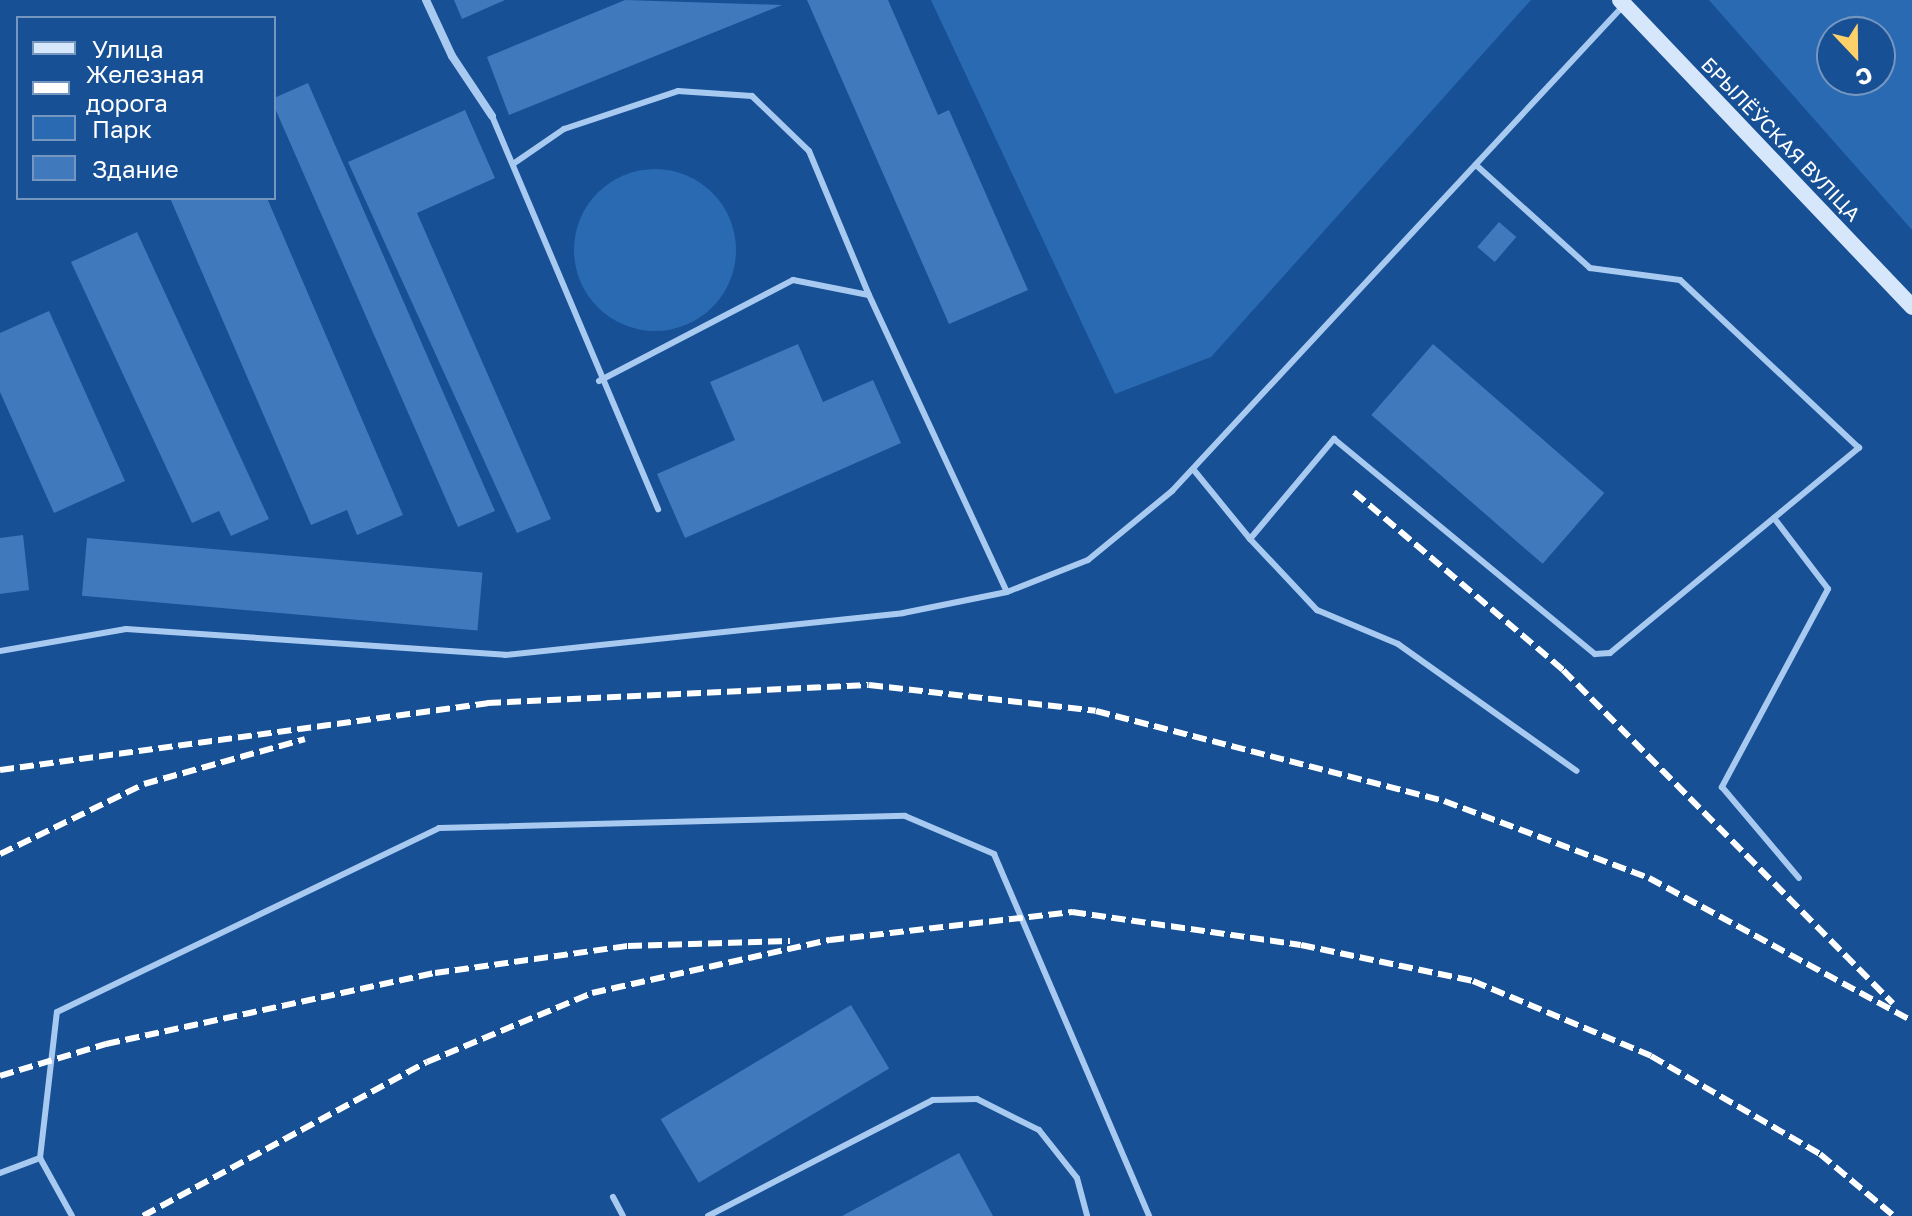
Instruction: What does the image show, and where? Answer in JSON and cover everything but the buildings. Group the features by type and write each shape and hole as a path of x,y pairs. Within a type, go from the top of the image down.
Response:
{"street":[{"path":"426,0 492,116"},
{"name":"БРЫЛЁЎСКАЯ ВУЛІЦА","path":"1622,2 1912,307"}],"lane":[{"path":"0,651 126,629 505,655 903,613 1007,592 1088,560 1193,469 1476,165 1622,2"},
{"path":"513,164 564,129 678,91 752,96 809,151 869,295 1007,592"},
{"path":"492,116 599,381 658,509"},
{"path":"1250,539 1334,439 1595,654 1610,653 1859,448 1680,280 1590,268 1476,165"},
{"path":"599,381 793,280 869,295"},
{"path":"1193,469 1250,539 1317,610 1398,644 1577,771"},
{"path":"1774,518 1828,589 1722,787 1799,878"},
{"path":"72,1216 40,1158 57,1012 439,828 905,816 994,854 1149,1216"},
{"path":"708,1216 933,1100 977,1099 1039,1130 1077,1178 1087,1216"},
{"path":"0,1173 40,1158"},
{"path":"613,1197 623,1216"}],"green space":[{"path":"931,0 1531,0 1211,357 1115,394"},
{"path":"1709,0 1912,0 1912,230"},
{"path":"655,169 686,175 712,193 730,219 736,250 730,281 712,307 686,325 655,331 624,325 598,307 580,281 574,250 580,219 598,193 624,175"}],"railway":[{"path":"1354,492 1563,670 1893,1003"},
{"path":"0,770 487,703 869,685 1096,711 1444,801 1649,878 1912,1021"},
{"path":"0,854 144,784 305,739"},
{"path":"143,1216 427,1062 592,993 830,940 1072,912 1301,945 1473,981 1651,1056 1820,1154 1894,1216"},
{"path":"0,1076 106,1044 435,973 628,946 790,941"}]}
